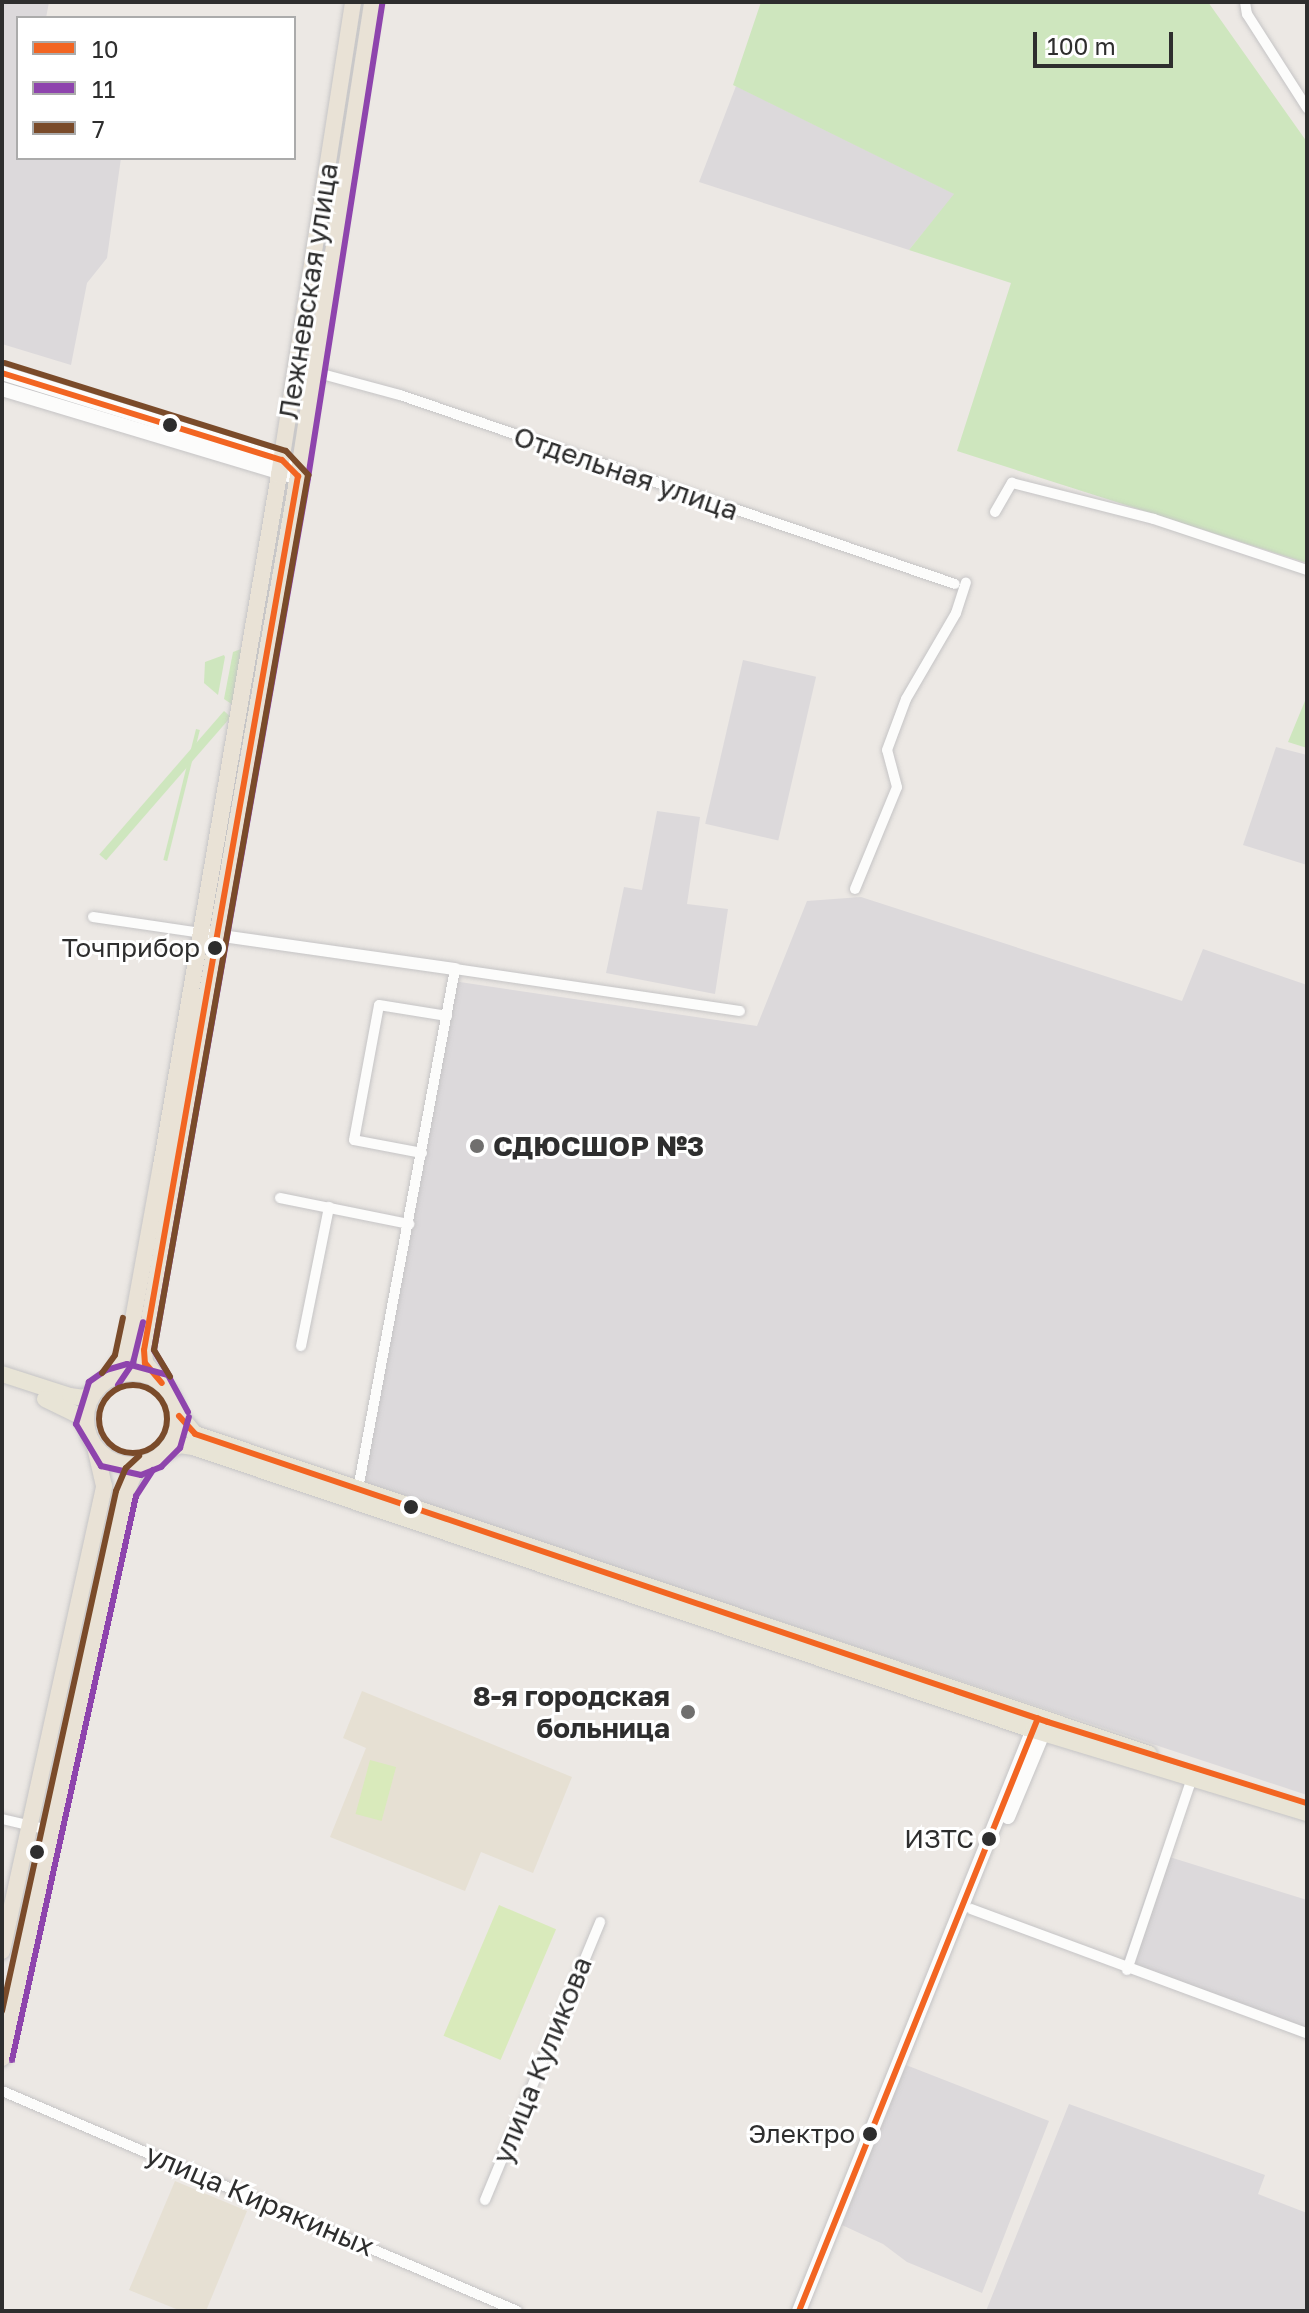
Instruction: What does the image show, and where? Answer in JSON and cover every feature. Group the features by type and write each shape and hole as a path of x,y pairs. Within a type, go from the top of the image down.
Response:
{"highway":[{"name":"Лежневская улица","path":"104,1384 128,1347 280,468 353,2"},
{"name":"Лежневская улица","path":"162,1383 145,1363 144,1350 220,935 298,476 372,2"},
{"path":"2,1951 105,1482 87,1429 87,1410 104,1384 137,1374 162,1383 179,1415 172,1441 134,1474 126,1493 2,2058"},
{"path":"95,1447 118,1463 152,1460"}],"main road":[{"path":"2,373 298,476"},
{"path":"2,389 280,468"},
{"path":"2,1374 84,1398 104,1384"},
{"path":"2,1385 65,1406 82,1418 87,1429"},
{"path":"179,1415 195,1434 1192,1778 1307,1813"},
{"path":"152,1460 180,1445 193,1447 1040,1726 1307,1803"},
{"path":"809,2311 889,2101 1040,1726"},
{"path":"799,2311 889,2101"}],"street":[{"path":"1245,2 1247,14 1307,108"},
{"name":"Отдельная улица","path":"296,367 400,395 961,584 956,613 906,699 887,750 897,787 855,889"},
{"path":"995,512 1012,483 1154,519 1307,570"},
{"path":"93,917 740,1011"},
{"path":"358,1489 455,969"},
{"path":"422,1153 354,1140 379,1005 447,1016"},
{"path":"280,1198 409,1224"},
{"path":"301,1346 329,1207"},
{"path":"1127,1970 1192,1778"},
{"path":"2,1819 53,1831"},
{"path":"967,1907 1127,1970 1307,2033"},
{"name":"улица Куликова","path":"485,2200 600,1922"},
{"name":"улица Кирякиных","path":"2,2091 517,2311"}],"shaded area":[{"path":"2,2 49,2 46,16 16,16 16,160 121,160 107,258 87,283 71,365 2,344"},
{"path":"736,86 955,194 909,250 699,182"},
{"path":"743,660 816,677 778,841 705,824"},
{"path":"1276,747 1307,755 1307,865 1243,845"},
{"path":"657,811 700,817 687,904 728,909 715,994 606,973 624,887 642,890"},
{"path":"861,897 1182,1001 1203,949 1307,985 1307,1795 361,1483 453,981 757,1026 807,901"},
{"path":"362,1691 572,1777 533,1873 481,1852 465,1891 330,1837 366,1748 343,1738"},
{"path":"1160,1854 1307,1900 1307,2031 1121,1966"},
{"path":"906,2065 1049,2121 982,2293 907,2262 883,2244 842,2225"},
{"path":"1069,2104 1265,2175 1258,2194 1307,2213 1307,2311 986,2311"},
{"path":"175,2181 247,2211 206,2311 181,2311 129,2290"}],"green space":[{"path":"761,2 1208,2 1307,142 1307,563 957,451 1011,283 909,250 954,194 733,85"},
{"path":"241,649 233,705 224,699 233,652"},
{"path":"224,655 218,695 204,683 205,662"},
{"path":"1307,696 1307,748 1288,742"},
{"path":"224,711 231,717 106,860 99,854"},
{"path":"196,729 200,730 167,861 163,860"},
{"path":"370,1760 396,1767 382,1821 356,1814"},
{"path":"499,1905 556,1929 501,2060 444,2036"}],"transit line":[{"name":"11","path":"170,1377 154,1350 308,478 382,4"},
{"name":"7","path":"5,363 286,451 308,475 154,1350 170,1377"},
{"name":"10","path":"2,373 282,460 298,476 144,1350 145,1363 162,1383"},
{"name":"7","path":"102,1373 115,1355 123,1318"},
{"name":"11","path":"118,1385 133,1363 143,1322"},
{"name":"11","path":"188,1412 168,1375 127,1364 106,1370 89,1382 76,1424 101,1466 141,1475 161,1467 180,1448 189,1417"},
{"name":"7","path":"133,1385 157,1395 167,1419 157,1443 133,1453 109,1443 99,1419 109,1395 133,1385"},
{"name":"10","path":"179,1416 195,1434 1048,1722 1307,1803"},
{"name":"7","path":"2,2011 116,1491 126,1468 139,1456"},
{"name":"11","path":"12,2060 136,1496 153,1470"},
{"name":"10","path":"799,2311 1038,1718"}],"place":[{"name":"Точприбор","path":"215,948"},
{"name":"СДЮСШОР №3","path":"477,1146"},
{"name":"8-я городская больница","path":"688,1712"},
{"name":"ИЗТС","path":"989,1839"},
{"name":"Электро","path":"870,2134"}]}
